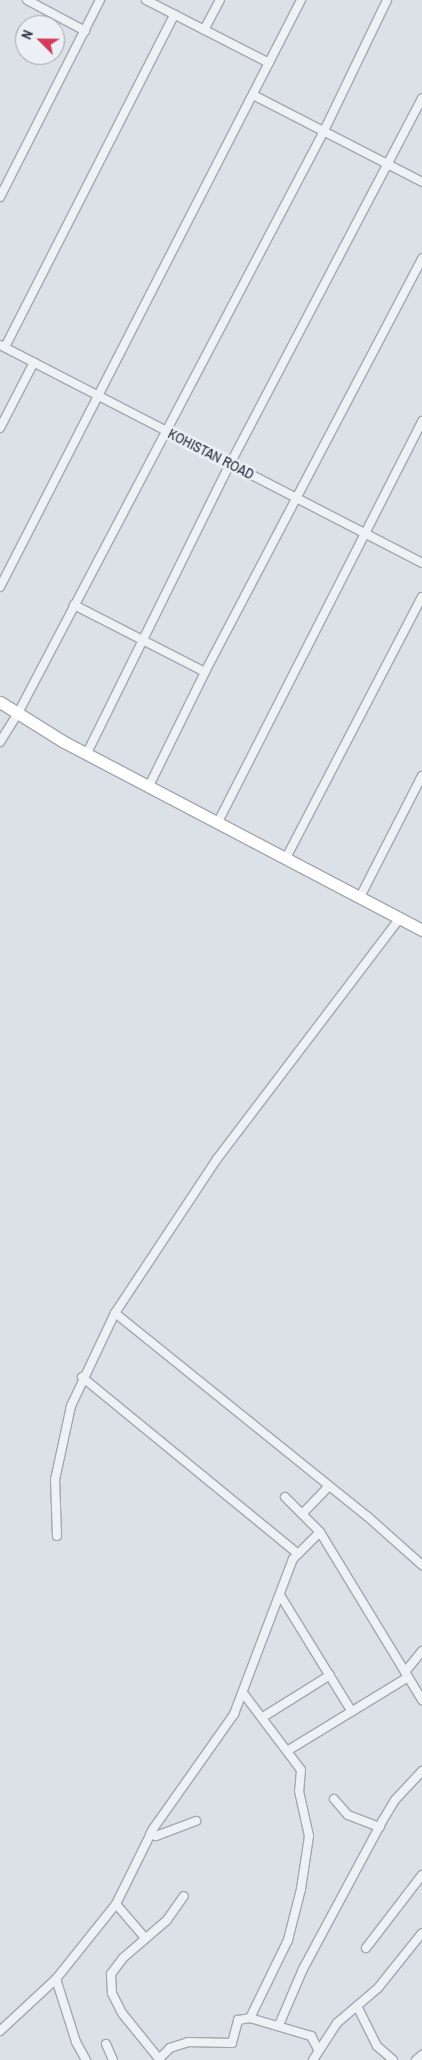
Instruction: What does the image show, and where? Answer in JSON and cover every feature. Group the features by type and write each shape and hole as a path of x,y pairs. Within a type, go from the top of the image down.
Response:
{"main road":[{"path":"0,702 17,715 87,753 422,930"}],"street":[{"path":"27,0 86,31"},
{"path":"0,197 86,31 100,0"},
{"path":"146,0 269,63"},
{"path":"204,30 220,0"},
{"path":"0,587 255,96 269,63 301,0"},
{"path":"0,742 17,715 165,430 323,133 387,0"},
{"path":"2,346 174,16"},
{"path":"255,96 323,133 422,182"},
{"path":"87,753 230,464 389,165 422,98"},
{"path":"149,786 205,672 422,258"},
{"name":"KOHISTAN ROAD","path":"2,346 422,563"},
{"path":"0,428 34,362"},
{"path":"218,822 363,532 422,421"},
{"path":"286,858 422,597"},
{"path":"74,605 205,672"},
{"path":"360,897 422,776"},
{"path":"57,1536 55,1480 71,1406 82,1377 115,1313 217,1159 400,918"},
{"path":"115,1313 329,1486 422,1566"},
{"path":"82,1377 297,1553"},
{"path":"303,1513 329,1486"},
{"path":"285,1497 320,1532 422,1700"},
{"path":"0,2031 56,1979 116,1904 150,1834 234,1714 297,1553 320,1532"},
{"path":"280,1596 352,1712"},
{"path":"287,1751 352,1712 407,1674 422,1651"},
{"path":"263,1718 330,1675"},
{"path":"243,1693 301,1770 299,1791 308,1836 301,1890 288,1940 250,2018"},
{"path":"279,2025 303,1969 395,1800 422,1771"},
{"path":"334,1799 348,1815 380,1827"},
{"path":"150,1834 156,1836 196,1821"},
{"path":"366,1948 422,1875"},
{"path":"184,1896 167,1920 123,1958 111,1974 110,1983 122,2013 160,2059 170,2048 188,2042 232,2043 238,2020 250,2018 311,2036 318,2049"},
{"path":"116,1904 145,1938"},
{"path":"313,2060 318,2049 337,2023 378,1988 422,1933"},
{"path":"56,1979 76,2042 86,2060"},
{"path":"357,2006 377,2046 393,2060"},
{"path":"106,2044 113,2060"},
{"path":"416,2060 422,2056"}]}
